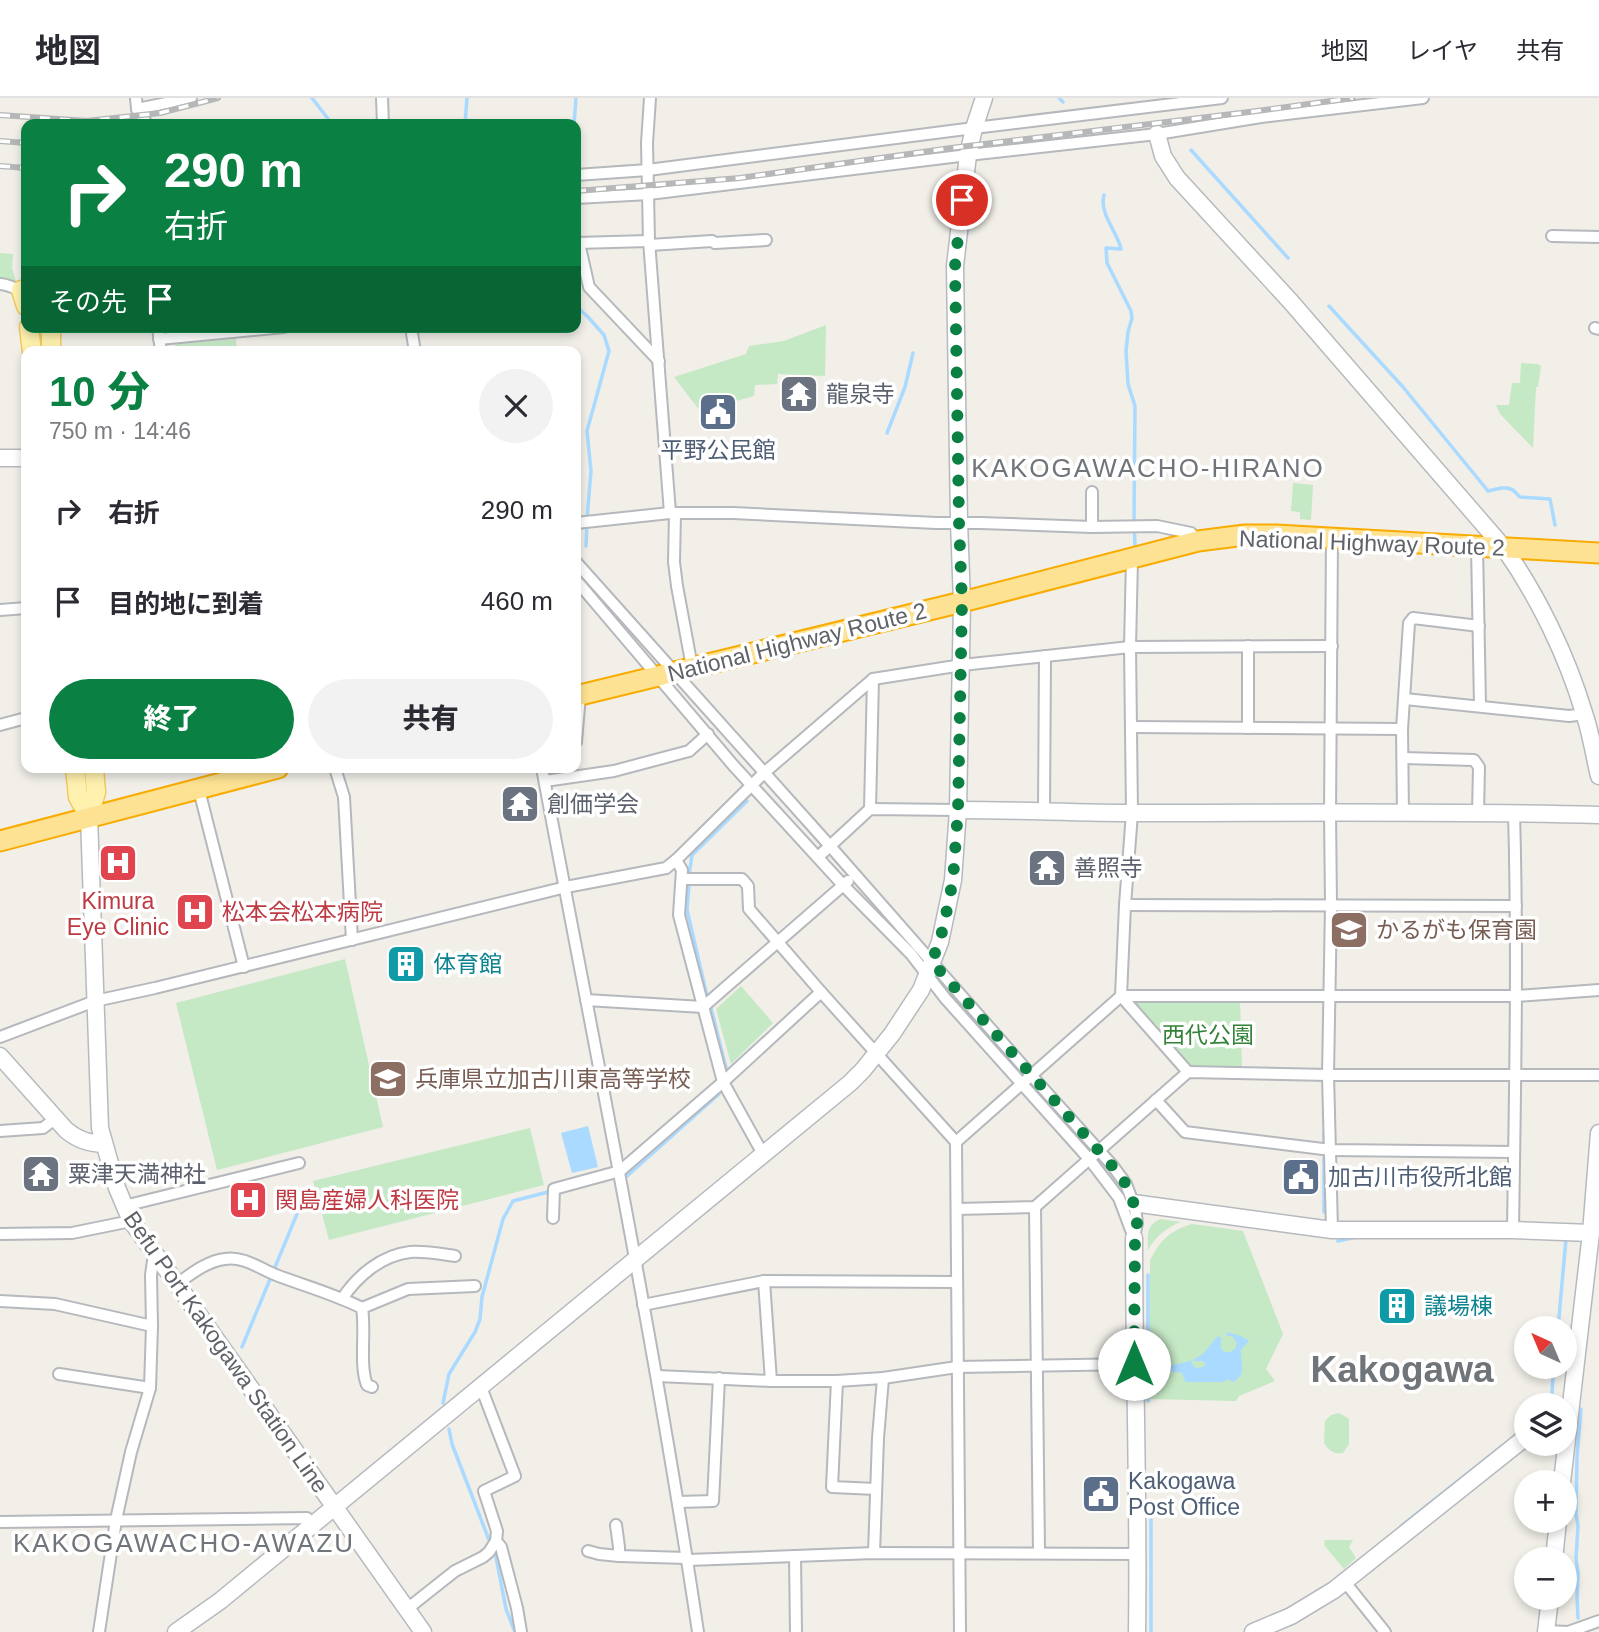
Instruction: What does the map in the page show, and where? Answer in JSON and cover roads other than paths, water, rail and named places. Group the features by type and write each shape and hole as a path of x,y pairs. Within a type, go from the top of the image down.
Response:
{"highway":[{"name":"National Highway Route 2","path":"581,694 962,602 1198,541 1254,535 1599,553"},
{"path":"0,841 261,773"}],"main road":[{"path":"76,773 78,797 89,817"},
{"path":"89,817 96,792 94,773"}],"street":[{"path":"144,119 136,103 191,98"},
{"path":"382,98 383,119"},
{"path":"650,98 647,143 650,243 673,513 677,586 675,671"},
{"path":"177,1632 220,1601 850,1083 877,1054 914,1001 930,969 943,929 953,880 962,665 955,266 968,155 984,98"},
{"path":"581,175 648,170 1222,98"},
{"path":"581,198 649,194 1157,134 1261,117 1423,98"},
{"path":"1157,134 1163,156 1177,178 1291,302 1504,548 1519,569 1567,664 1585,714 1599,776"},
{"path":"1552,236 1599,237"},
{"path":"581,243 715,243 766,240"},
{"path":"581,255 589,287 659,361"},
{"path":"0,284 21,293"},
{"path":"0,458 21,458"},
{"path":"1092,492 1092,527"},
{"path":"581,522 673,513 733,513 936,523 1157,526 1191,533 1198,541"},
{"path":"1332,538 1331,997 1328,1074 1332,1230"},
{"path":"1477,547 1480,706"},
{"path":"1132,559 1132,813 1121,996 1188,1072"},
{"path":"581,568 855,874 930,969 1031,1075 1122,1177 1137,1223 1134,1364 1137,1632"},
{"path":"581,585 675,671 708,734 733,765 843,885 911,954 930,969 945,998 1129,1203 1332,1230 1591,1233"},
{"path":"0,610 21,608"},
{"path":"1403,813 1402,729 1409,623 1413,618 1479,626"},
{"path":"1248,646 1248,727"},
{"path":"0,1037 95,1001 566,887 666,868 764,773 873,679 962,665 1130,647 1332,646"},
{"path":"1044,810 1045,656"},
{"path":"870,809 873,679"},
{"path":"1405,699 1569,716 1585,714"},
{"path":"0,725 21,719"},
{"path":"1132,727 1402,729"},
{"path":"581,773 614,771 689,751 708,734"},
{"path":"1403,758 1474,760 1479,766 1478,813"},
{"path":"337,773 344,797 352,940"},
{"path":"543,773 657,1376 698,1632"},
{"path":"545,781 573,773"},
{"path":"199,790 244,967"},
{"path":"818,857 870,809 1599,815"},
{"path":"1513,1230 1517,906 1514,813"},
{"name":"Befu Port Kakogawa Station Line","path":"89,817 100,1128 127,1214 423,1632"},
{"path":"676,860 682,870 679,915 723,1082 764,1154"},
{"path":"586,1000 703,1007 855,874"},
{"path":"682,879 742,880 748,886 749,909 956,1142 960,1632"},
{"path":"1125,905 1517,906"},
{"path":"956,1142 1121,996 1516,996 1599,990"},
{"path":"553,1218 554,1189 620,1171 821,992"},
{"path":"0,1056 66,1130 76,1138 104,1144"},
{"path":"957,1209 1035,1207 1188,1072 1599,1075"},
{"path":"1156,1101 1185,1132 1331,1150 1514,1153"},
{"path":"0,1131 43,1128 56,1118"},
{"path":"1570,1393 1591,1233 1599,1133"},
{"path":"0,1234 72,1234 127,1214 299,1164"},
{"path":"1129,1203 1128,1226 1135,1238"},
{"path":"1127,1219 1129,1203"},
{"path":"1035,1207 1039,1553"},
{"path":"342,1299 364,1273 395,1256 412,1252 455,1256"},
{"path":"99,1632 116,1520 131,1452 150,1388 151,1275 154,1254"},
{"path":"177,1284 207,1264 237,1258 362,1308 408,1289 475,1286"},
{"path":"643,1305 764,1281 957,1282"},
{"path":"764,1281 771,1381"},
{"path":"0,1301 55,1304 152,1326"},
{"path":"362,1308 364,1376 366,1385 372,1387"},
{"path":"657,1376 837,1381 883,1378 957,1367 1134,1364"},
{"path":"59,1374 88,1374 150,1388"},
{"path":"678,1502 713,1501 719,1378"},
{"path":"874,1553 883,1378"},
{"path":"837,1381 832,1487 876,1489"},
{"path":"407,1609 455,1571 483,1557 496,1541 497,1531 484,1491 515,1476 481,1387"},
{"path":"1253,1632 1280,1627 1345,1582 1514,1447"},
{"path":"0,1522 307,1518 312,1525"},
{"path":"616,1525 619,1556"},
{"path":"496,1541 501,1547 521,1632"},
{"path":"588,1551 619,1556 688,1559 874,1553 1138,1554"},
{"path":"794,1556 796,1632"},
{"path":"1345,1582 1385,1632"},
{"path":"1549,1610 1546,1631 1568,1632 1599,1621"}],"water":[{"path":"588,1126 598,1167 572,1173 561,1133"},
{"path":"1226,1332 1249,1341 1241,1350 1242,1372 1233,1382 1227,1379 1224,1382 1188,1382 1182,1373 1161,1369 1191,1360 1196,1368 1203,1367 1206,1365 1203,1361 1193,1359 1205,1352 1218,1336 1221,1338 1221,1349 1230,1352 1235,1349 1237,1343 1232,1336 1227,1336"}],"waterway":[{"path":"312,98 328,119"},
{"path":"465,119 467,98"},
{"path":"574,119 576,98"},
{"path":"1059,98 1063,102"},
{"path":"1191,150 1288,258"},
{"path":"1104,195 1106,216 1121,249 1106,248 1107,263 1132,318 1126,351 1128,384 1135,406 1135,545"},
{"path":"1329,306 1403,387 1488,491 1507,488 1520,497 1550,499 1555,525"},
{"path":"581,311 604,335 609,351 587,431 591,471 587,519"},
{"path":"887,433 905,387 913,353"},
{"path":"586,546 587,523"},
{"path":"689,875 692,855 747,801"},
{"path":"689,884 687,910 707,996"},
{"path":"711,1008 726,1068"},
{"path":"627,1176 719,1094"},
{"path":"1324,1131 1324,1141"},
{"path":"1324,1158 1324,1212"},
{"path":"443,1403 449,1374 480,1319 482,1297 503,1219 513,1201 548,1192"},
{"path":"242,1347 304,1197"},
{"path":"1338,1241 1356,1237"},
{"path":"1559,1316 1566,1239"},
{"path":"1148,1275 1148,1401"},
{"path":"1552,1393 1553,1379"},
{"path":"1578,1618 1576,1514 1581,1409"},
{"path":"449,1429 452,1444 489,1540"},
{"path":"1401,1526 1514,1437"},
{"path":"1151,1501 1151,1632"},
{"path":"495,1552 506,1609 515,1632"}],"railway":[{"path":"105,119 160,113 218,98"},
{"path":"581,191 740,178 951,148 1353,98"},
{"path":"0,115 58,119"},
{"path":"0,141 21,143"},
{"path":"0,166 21,168"}],"place":[{"name":"龍泉寺","path":"799,394"},
{"name":"平野公民館","path":"718,412"},
{"name":"創価学会","path":"520,804"},
{"name":"Kimura Eye Clinic","path":"118,863"},
{"name":"善照寺","path":"1047,868"},
{"name":"松本会松本病院","path":"195,912"},
{"name":"かるがも保育園","path":"1349,930"},
{"name":"体育館","path":"406,964"},
{"name":"兵庫県立加古川東高等学校","path":"388,1079"},
{"name":"粟津天満神社","path":"41,1174"},
{"name":"加古川市役所北館","path":"1301,1177"},
{"name":"関島産婦人科医院","path":"248,1200"},
{"name":"議場棟","path":"1397,1306"},
{"name":"Kakogawa Post Office","path":"1101,1494"}],"district":[{"name":"KAKOGAWACHO-HIRANO","path":"1148,468"},
{"name":"Kakogawa","path":"1402,1369"},
{"name":"KAKOGAWACHO-AWAZU","path":"184,1543"}],"park label":[{"name":"西代公園","path":"1208,1035"}]}
